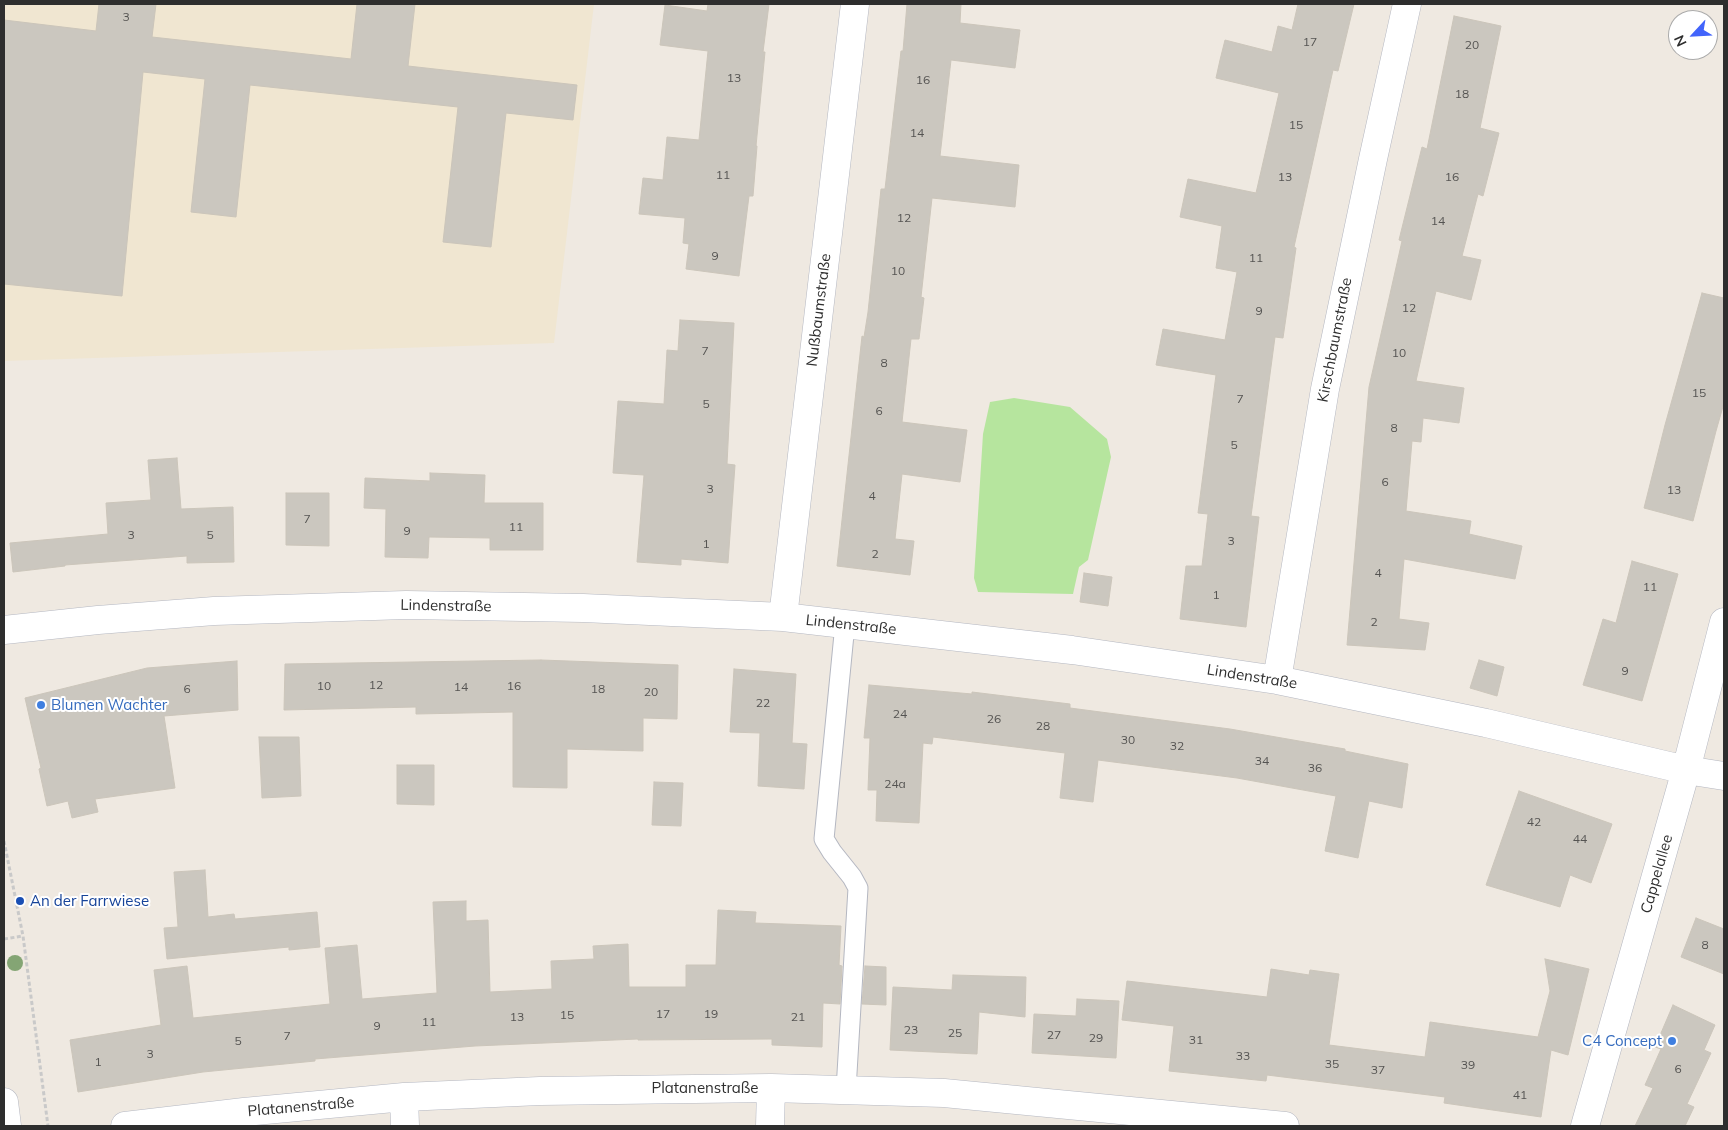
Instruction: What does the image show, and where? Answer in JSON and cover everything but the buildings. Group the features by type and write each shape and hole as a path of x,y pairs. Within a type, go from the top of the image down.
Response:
{"street":[{"name":"Nußbaumstraße","path":"783,617 856,4"},
{"name":"Kirschbaumstraße","path":"1276,680 1325,389 1407,4"},
{"name":"Lindenstraße","path":"4,630 214,611 406,605 583,608 783,617 1072,650 1276,680 1486,724 1686,770 1724,776"},
{"name":"Cappelallee","path":"1585,1126 1686,770 1724,622"},
{"name":"Platanenstraße","path":"125,1126 244,1112 404,1097 540,1090 771,1088 944,1093 1174,1121 1285,1126"},
{"path":"770,1126 771,1088"},
{"path":"404,1097 405,1126"},
{"path":"4,1102 7,1126"}],"lane":[{"path":"845,624 824,839 858,888 846,1090"}],"path":[{"path":"4,841 23,936 48,1126"},
{"path":"4,939 23,936"}],"shaded area":[{"path":"4,4 594,4 554,343 4,361"}],"green space":[{"path":"1014,398 1070,407 1107,439 1111,457 1088,560 1079,567 1073,594 978,592 974,578 983,434 990,402"}],"place":[{"name":"Blumen Wachter","path":"41,705"},
{"name":"An der Farrwiese","path":"20,901"},
{"name":"C4 Concept","path":"1672,1041"}]}
